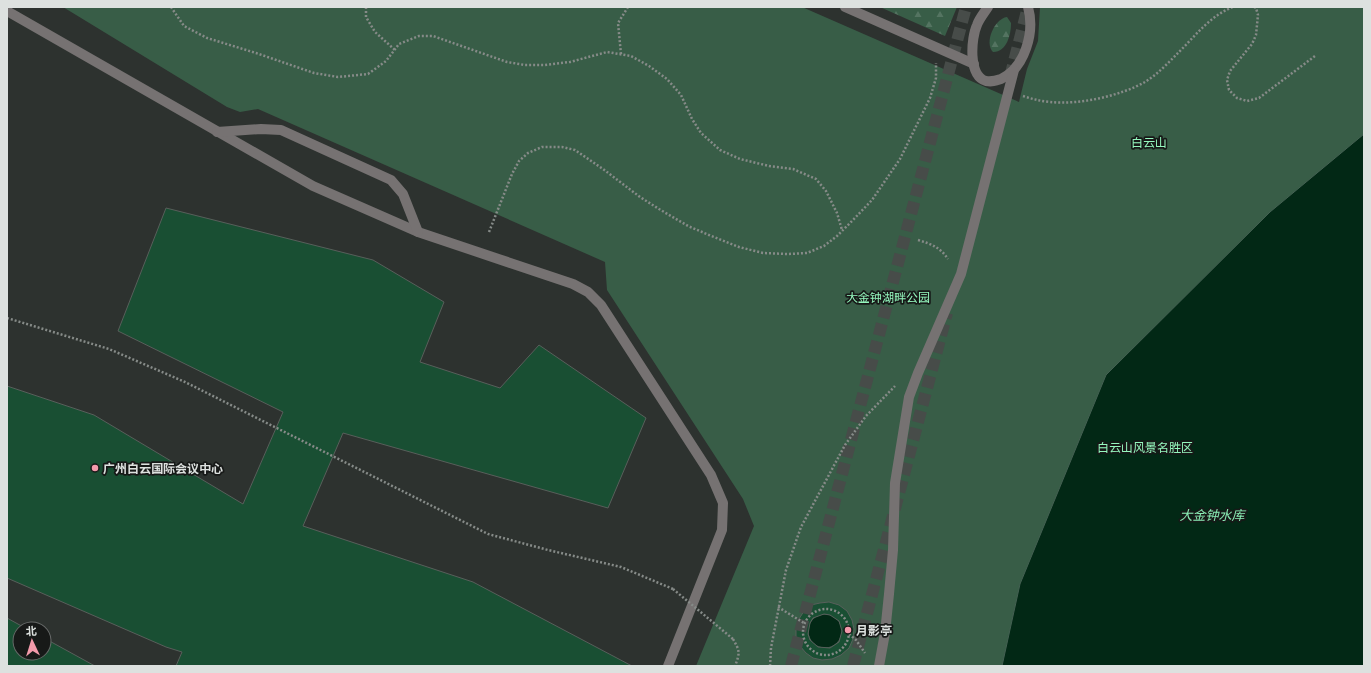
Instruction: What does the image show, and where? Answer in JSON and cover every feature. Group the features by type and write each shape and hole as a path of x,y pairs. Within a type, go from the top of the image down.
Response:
{"street":[{"path":"845,7 974,64"},
{"path":"988,7 981,16 975,30 972,45 977,75 984,81 993,82 1014,70 1021,60 1027,45 1031,27 1028,7"},
{"path":"7,11 313,186 418,232 573,284 588,292 601,305 711,475 723,503 722,530 668,666"},
{"path":"879,666 885,633 890,587 893,550 895,483 909,397 920,366 961,274 1014,70"},
{"path":"217,132 261,129 280,130 391,180 403,194 418,232"}],"path":[{"path":"171,7 184,26 207,38 314,73 338,77 368,74 386,60 399,44 419,36 433,36 506,62 525,65 545,65 570,62 607,52 631,56 649,66 667,79 680,95 700,133 720,150 740,159 769,166 794,168 816,179 826,191 837,213 842,230"},
{"path":"366,7 366,17 375,32 395,50"},
{"path":"621,54 618,36 618,23 628,7"},
{"path":"1009,92 1037,100 1070,102 1096,98 1128,89 1145,82 1160,70 1213,18 1224,10 1233,7"},
{"path":"1254,7 1256,8 1258,15 1254,39 1252,44 1230,71 1227,80 1229,90 1238,98 1247,101 1259,98 1315,56"},
{"path":"489,232 512,174 519,161 528,153 542,147 562,147 575,150 659,210 688,226 739,247 763,253 807,253 824,246 872,200 900,159 930,98 936,78 936,63"},
{"path":"918,240 932,244 941,250 948,259 949,265"},
{"path":"7,318 109,349 185,382 488,534 622,567 673,588 733,639 738,648 739,655 735,666"},
{"path":"770,666 771,648 786,570 801,527 820,489 845,445 866,416 899,382"},
{"path":"778,607 804,623"},
{"path":"825,608 832,609 844,618 848,624 849,634 844,645 833,654 818,654 806,643 803,636 803,628 804,623 810,614 825,608"},
{"path":"849,634 856,640 867,658"}],"green space":[{"name":"大金钟湖畔公园","path":"63,7 802,7 1019,102 1027,69 1038,41 1040,7 1364,7 1364,666 696,666 754,526 743,499 607,290 605,262 258,109 240,112 227,107"},
{"path":"880,7 957,7 945,36"},
{"path":"1007,17 1011,23 1007,42 1002,49 993,52 990,48 990,37 994,27 998,22"}],"water":[{"name":"大金钟水库","path":"1364,134 1364,666 1002,666 1020,584 1106,375 1270,212"},
{"path":"828,614 837,619 841,624 841,638 837,643 832,647 822,648 818,647 809,638 808,628 809,624 818,615"}],"building":[{"name":"广州白云国际会议中心","path":"166,208 373,260 444,302 420,362 500,388 539,345 646,418 608,508 343,433 303,526 473,582 632,666 176,666 182,652 166,647 7,578 7,386 94,415 243,504 283,412 118,331"},
{"name":"月影亭","path":"829,602 839,605 847,611 852,620 854,629 853,639 849,648 841,655 832,659 822,660 813,658 800,646 796,637 796,628 804,611 811,605","holes":["824,614 830,615 839,621 842,631 839,642 830,648 818,647 810,640 808,634 810,623 813,618"]},
{"path":"7,618 12,621 12,661 52,661 52,642 95,666 7,666"}],"tunnel":[{"path":"791,666 966,7"},
{"path":"1010,77 1028,7"},
{"path":"853,666 947,313"}],"place":[{"name":"广州白云国际会议中心","path":"95,468"},
{"name":"月影亭","path":"848,630"}],"park label":[{"name":"白云山","path":"1149,142"},
{"name":"白云山风景名胜区","path":"1145,447"}]}
